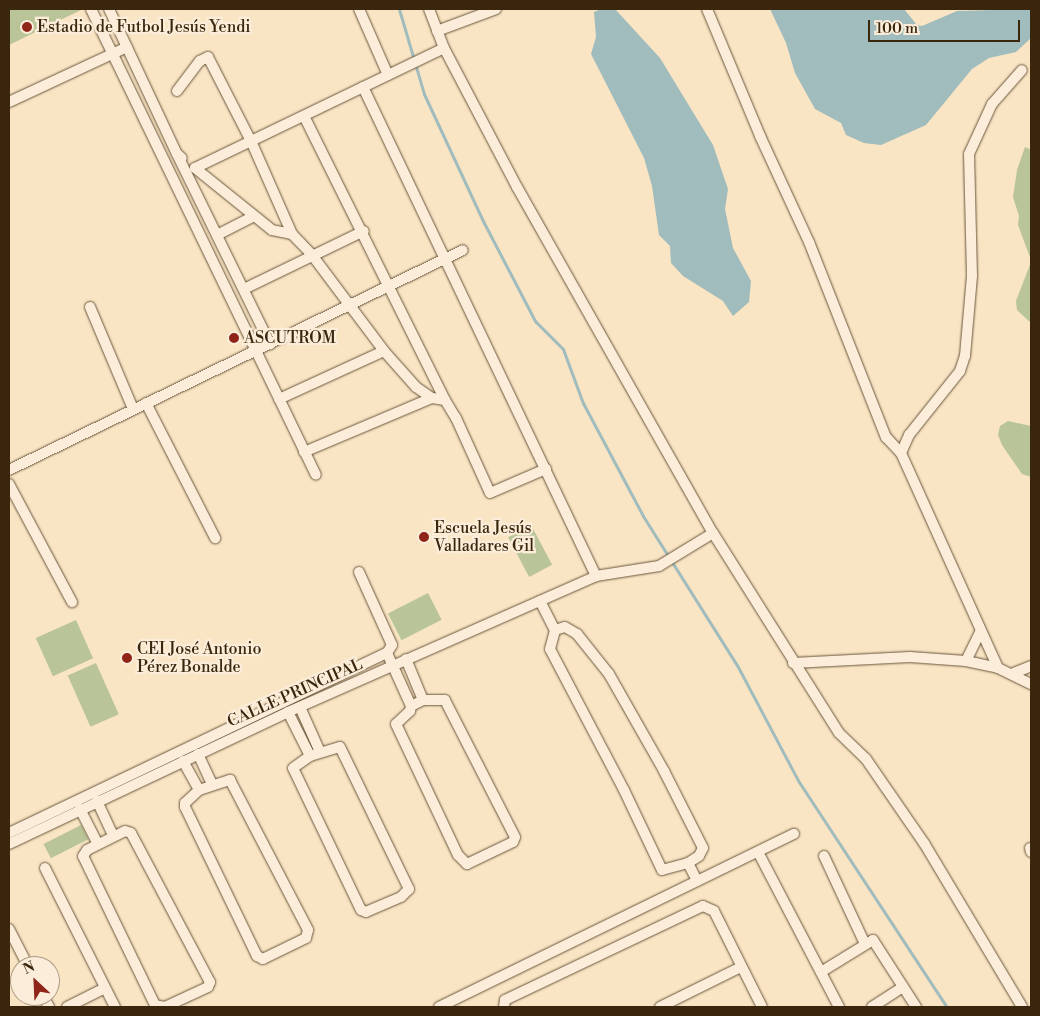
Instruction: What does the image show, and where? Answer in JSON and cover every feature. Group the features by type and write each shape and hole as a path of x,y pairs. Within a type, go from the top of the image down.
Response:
{"street":[{"path":"91,9 255,352 316,474"},
{"path":"109,9 177,154 270,344"},
{"path":"359,9 392,73"},
{"path":"429,9 437,32 440,50 713,533 839,733 866,759 924,843 1022,1007"},
{"path":"437,32 496,9"},
{"path":"707,9 760,136 809,242 886,437 901,453 980,632 998,668"},
{"path":"9,102 127,47"},
{"path":"195,168 440,50"},
{"path":"177,91 200,61 208,58 251,141 292,234 312,255 384,351 416,387 432,398 445,400"},
{"path":"901,453 909,435 960,371 965,356 972,276 969,154 992,104 1022,70"},
{"path":"363,87 443,260 546,469 596,576"},
{"path":"304,116 364,231 490,493 546,469"},
{"path":"177,154 252,217 272,230 292,234"},
{"path":"217,235 252,217"},
{"path":"244,289 364,231"},
{"path":"9,470 463,250"},
{"path":"90,307 133,409"},
{"path":"279,399 384,351"},
{"path":"304,452 432,398"},
{"path":"146,403 215,538"},
{"path":"9,484 72,602"},
{"name":"CALLE PRINCIPAL","path":"9,844 80,808 406,659 596,576 659,566 713,533"},
{"path":"9,833 387,653 392,645 359,572"},
{"path":"540,601 555,630 550,650 624,790 662,870 688,863 699,856 703,848 609,674 577,634 565,627 555,630"},
{"path":"966,661 980,632"},
{"path":"387,653 411,706 410,711 396,724 462,861 467,864 513,842 515,837 445,700 423,700 411,706"},
{"path":"794,663 910,657 966,661 1014,673 1031,684"},
{"path":"406,659 423,700"},
{"path":"1014,673 1031,666"},
{"path":"300,706 320,752"},
{"path":"288,712 310,756"},
{"path":"343,748 407,883 409,889 401,897 377,909 366,912 360,910 293,768 310,756 320,752 343,748"},
{"path":"198,754 212,784"},
{"path":"183,761 199,790"},
{"path":"230,780 308,930 306,938 263,959 257,956 185,807 185,803 199,790 212,784 230,780"},
{"path":"97,801 113,836"},
{"path":"80,808 98,844"},
{"path":"125,831 132,833 208,975 208,987 165,1007 155,1005 82,856 98,844 125,831"},
{"path":"439,1007 794,834"},
{"path":"758,852 839,1007"},
{"path":"824,856 865,944"},
{"path":"688,863 698,881"},
{"path":"45,868 114,1007"},
{"path":"504,1007 506,1000 703,906 714,911 762,1007"},
{"path":"9,929 23,956"},
{"path":"821,972 873,940 877,943 916,1007"},
{"path":"660,1007 741,967"},
{"path":"872,1007 903,987"},
{"path":"66,1007 105,988"}],"green space":[{"name":"Estadio de Futbol Jesús Yendi","path":"9,9 81,9 81,10 9,45"},
{"path":"1025,147 1031,150 1031,260 1018,225 1019,216 1013,197 1017,170"},
{"path":"1031,262 1031,323 1017,310 1016,301"},
{"path":"1008,421 1031,426 1031,477 1022,474 1002,445 998,435 1000,426"},
{"path":"531,525 552,565 529,577 508,537"},
{"path":"428,593 442,620 402,640 388,613"},
{"path":"76,620 93,658 53,676 36,638"},
{"path":"96,663 119,714 90,727 68,676"},
{"path":"81,825 88,839 51,858 44,844"}],"water":[{"path":"601,9 615,9 660,58 713,145 728,189 725,209 733,248 751,281 749,302 733,316 723,301 683,276 671,263 670,246 659,235 652,186 644,158 591,54 596,37 594,12"},
{"path":"770,9 904,9 917,25 922,26 957,11 1031,9 1031,38 1016,52 989,58 972,69 926,125 881,145 864,143 846,135 841,123 815,109 795,73 786,43"}],"waterway":[{"path":"399,9 424,94 483,221 535,321 563,349 583,403 643,516 738,667 799,782 947,1007"}],"place":[{"name":"Estadio de Futbol Jesús Yendi","path":"27,27"},
{"name":"ASCUTROM","path":"234,338"},
{"name":"Escuela Jesús Valladares Gil","path":"424,537"},
{"name":"CEI José Antonio Pérez Bonalde","path":"127,658"}]}
